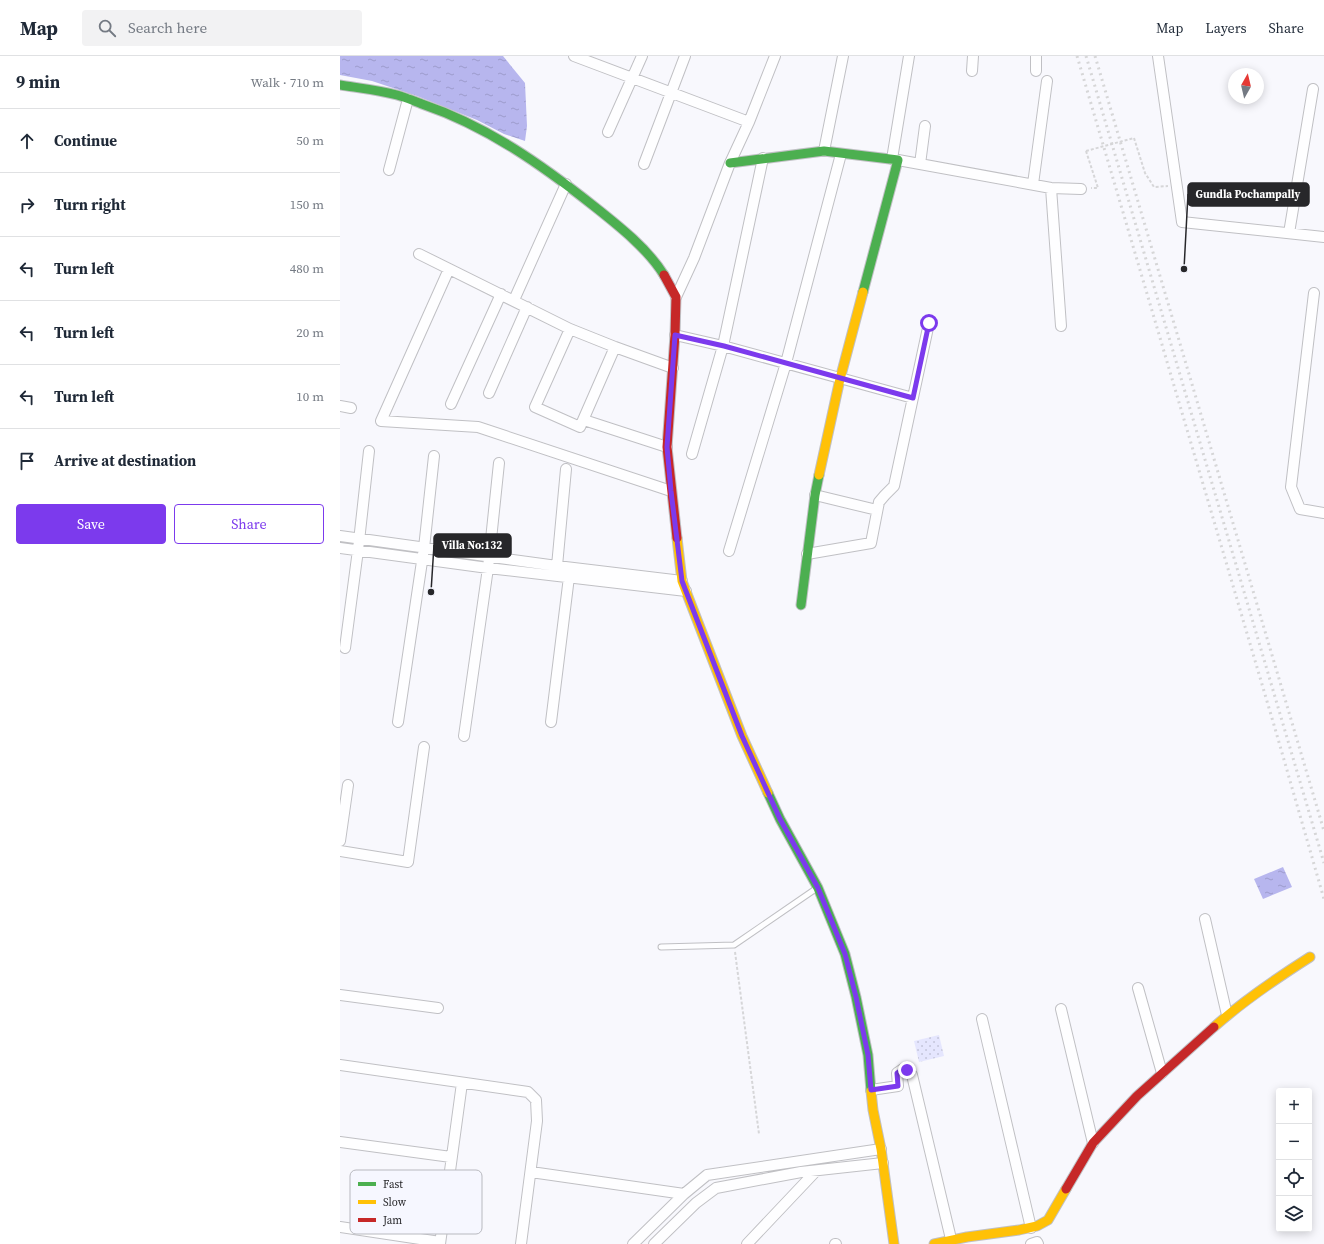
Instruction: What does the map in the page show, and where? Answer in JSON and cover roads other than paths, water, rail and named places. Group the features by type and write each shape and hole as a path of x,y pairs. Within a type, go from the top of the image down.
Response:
{"main road":[{"path":"340,85 397,95 446,112 486,132 527,156 566,184 611,220 646,252 663,273 676,297 675,335 667,447 682,581 696,613 742,736 780,819 818,888 845,954 868,1055 873,1110 881,1149 894,1244"},
{"path":"730,163 824,151 895,160 840,379 815,495 801,605"},
{"path":"934,1244 951,1239 1031,1228 1044,1223 1051,1216 1093,1143 1137,1096 1227,1015 1282,975 1310,957"}],"street":[{"path":"574,56 591,59 633,78 749,122"},
{"path":"608,132 642,56"},
{"path":"644,164 685,56"},
{"path":"676,297 694,258 730,163 749,122 775,56"},
{"path":"824,151 842,56"},
{"path":"909,56 895,160 1051,188 1081,189"},
{"path":"972,71 973,56"},
{"path":"1036,56 1036,71"},
{"path":"1158,56 1182,222 1324,237"},
{"path":"1033,184 1047,81"},
{"path":"1289,233 1313,89"},
{"path":"389,170 408,98"},
{"path":"920,164 925,126"},
{"path":"729,551 786,364 842,154"},
{"path":"692,454 724,346 763,158"},
{"path":"514,300 566,184"},
{"path":"1051,188 1061,326"},
{"path":"419,254 570,328 615,347 673,368"},
{"path":"449,269 381,421 478,427 671,491"},
{"path":"1314,293 1291,487 1300,509 1324,512"},
{"path":"451,404 501,294"},
{"path":"489,393 527,307"},
{"path":"807,554 871,544 879,502 894,486 929,323"},
{"path":"570,328 535,407 580,427 615,347"},
{"path":"675,335 724,346 913,398"},
{"path":"340,406 350,408"},
{"path":"584,420 667,447"},
{"path":"345,648 369,451"},
{"path":"398,722 424,548 434,456"},
{"path":"464,736 488,568 499,463"},
{"path":"557,566 566,469"},
{"path":"815,495 877,510"},
{"path":"340,536 557,566 682,581"},
{"path":"340,548 488,568 686,591"},
{"path":"551,722 569,577"},
{"path":"340,851 408,862 424,747"},
{"path":"340,841 348,785"},
{"path":"1205,919 1227,1015"},
{"path":"1138,988 1162,1072"},
{"path":"340,995 438,1008"},
{"path":"1061,1009 1093,1143"},
{"path":"982,1019 1031,1228"},
{"path":"340,1064 528,1092 536,1100 537,1121 521,1244"},
{"path":"871,1090 898,1086 897,1073 903,1069 907,1070 912,1075 951,1239"},
{"path":"449,1170 462,1083"},
{"path":"340,1142 451,1157"},
{"path":"633,1244 684,1194 707,1175 881,1149"},
{"path":"654,1244 696,1203 716,1188 816,1171 883,1163"},
{"path":"748,1244 816,1171"},
{"path":"531,1172 684,1194"},
{"path":"340,1227 350,1229"},
{"path":"384,1234 440,1243"},
{"path":"1031,1244 1037,1242 1038,1244"}],"lane":[{"path":"661,947 734,945 818,888"}],"water":[{"path":"340,56 503,56 525,83 527,126 525,141 504,134 477,120 417,96 372,81 340,75"},
{"path":"1283,867 1292,887 1263,899 1254,879"}],"railway":[{"path":"1077,56 1324,899"},
{"path":"1086,56 1324,863"},
{"path":"1095,56 1324,831"}],"place":[{"name":"Gundla Pochampally","path":"1184,269"},
{"name":"Villa No:132","path":"431,592"}]}
